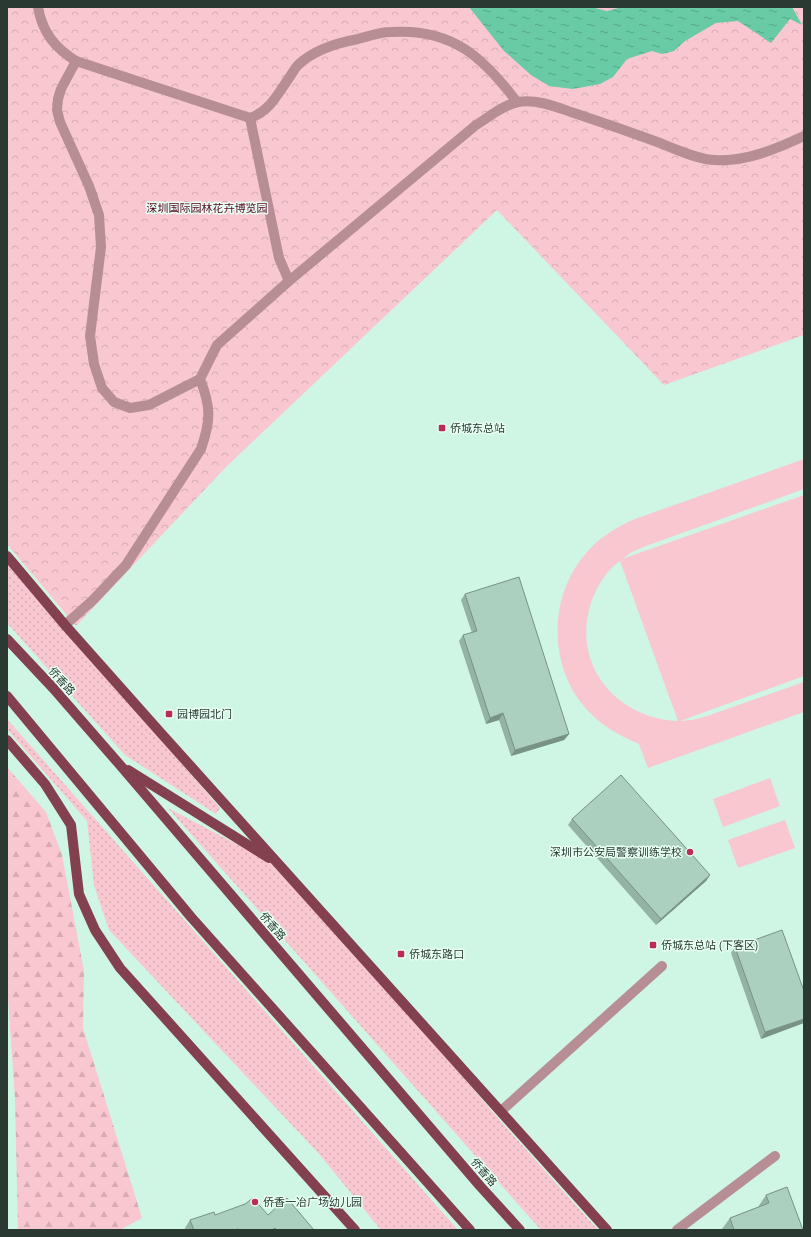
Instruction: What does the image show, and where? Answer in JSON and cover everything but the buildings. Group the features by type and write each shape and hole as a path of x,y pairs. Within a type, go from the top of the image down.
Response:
{"main road":[{"path":"7,556 65,625 607,1230"},
{"name":"侨香路","path":"7,639 120,765 480,1186 520,1230"},
{"path":"7,696 191,917 470,1230"},
{"path":"7,740 45,784 71,825 79,894 95,930 120,968 355,1230"},
{"path":"120,765 279,864"}],"street":[{"path":"38,7 44,30 53,43 64,54 76,61 250,118 259,115 268,109 297,66 313,54 337,43 390,32 429,33 458,44 483,63 500,80 517,102"},
{"path":"76,61 61,89 57,110 60,122 89,186 99,215 101,246 90,336 94,364 102,388 114,402 130,408 149,405 200,379 217,345 289,281 476,125 499,110 517,102 532,101 555,107 618,128 685,153 712,160 732,161 757,155 804,136"},
{"path":"250,118 278,258 289,281"},
{"path":"65,625 93,600 126,565 201,449 208,430 209,413 206,394 200,379"},
{"path":"501,1111 662,966"},
{"path":"677,1230 775,1156"}],"green space":[{"name":"深圳国际园林花卉博览园","path":"7,7 804,7 804,335 664,385 497,210 226,467 76,626 7,544"},
{"path":"804,459 804,489 646,546 632,552 622,559 804,495 804,676 680,721 692,720 707,716 804,682 804,712 648,768 639,744 614,731 591,714 577,696 566,677 560,655 558,633 559,611 565,589 575,569 588,551 610,532 635,519","holes":["620,561 678,721 655,718 635,710 618,698 604,684 593,666 587,647 586,625 591,603 602,579"]},
{"path":"7,560 220,808 216,814 125,755 7,623"},
{"path":"7,719 458,1230 381,1230 320,1155 109,930 94,885 87,821 7,729"},
{"path":"7,767 46,812 62,855 84,971 83,1028 142,1218 120,1230 18,1230 15,1099 7,983"},
{"path":"770,778 780,806 723,827 713,799"},
{"path":"168,808 284,869 504,1125 598,1230 541,1230"},
{"path":"785,820 795,848 738,868 728,840"}],"water":[{"path":"469,7 591,7 607,11 622,7 792,7 802,25 790,19 771,43 738,21 716,23 685,41 674,51 662,54 652,51 627,59 613,77 600,84 573,89 549,86 531,75 504,51"}],"place":[{"name":"侨城东总站","path":"442,428"},
{"name":"园博园北门","path":"169,714"},
{"name":"深圳市公安局警察训练学校","path":"690,852"},
{"name":"侨城东总站 (下客区)","path":"653,945"},
{"name":"侨城东路口","path":"401,954"},
{"name":"侨香一冶广场幼儿园","path":"255,1202"}]}
